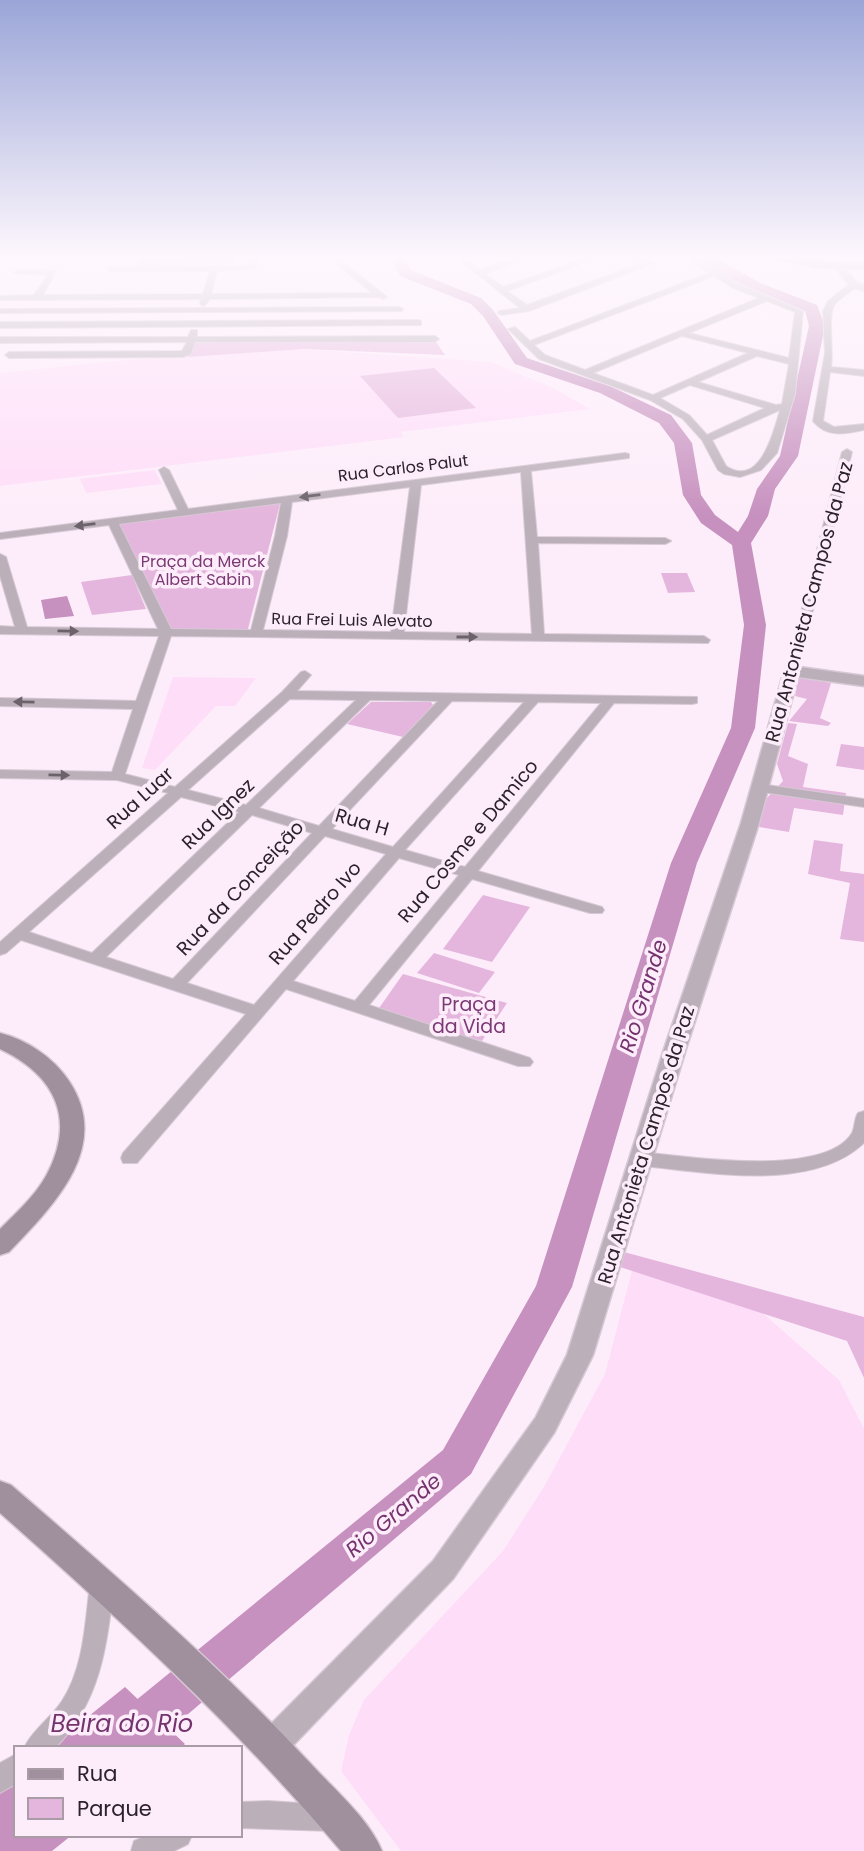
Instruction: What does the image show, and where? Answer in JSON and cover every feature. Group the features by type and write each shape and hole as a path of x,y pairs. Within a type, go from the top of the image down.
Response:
{"main road":[{"path":"0,1040 38,1060 58,1079 71,1105 73,1132 70,1152 52,1187 0,1245"},
{"path":"0,1494 162,1637 265,1741 364,1851"}],"street":[{"path":"17,341 7,358 185,354 190,341"},
{"path":"526,341 542,357 653,398 686,417 706,439 722,468 740,474 757,468 772,453 790,394 796,341"},
{"path":"529,344 536,341"},
{"path":"587,372 664,341"},
{"path":"711,341 793,362"},
{"path":"828,341 828,369 818,421 826,428 841,431 864,427"},
{"path":"653,398 756,353"},
{"path":"828,369 864,373"},
{"path":"692,383 774,408"},
{"path":"706,439 774,408 786,406"},
{"name":"Rua Antonieta Campos da Paz","path":"265,1741 443,1570 545,1425 580,1355 760,788 848,452"},
{"name":"Rua Carlos Palut","path":"0,536 625,456"},
{"path":"524,468 528,474 538,637"},
{"path":"164,470 184,512"},
{"path":"397,636 416,482"},
{"path":"256,635 281,536 287,499"},
{"path":"113,522 166,632 117,776"},
{"path":"531,540 665,541"},
{"path":"0,556 22,631"},
{"name":"Rua Frei Luis Alevato","path":"0,630 704,640"},
{"path":"792,671 864,681"},
{"name":"Rua Luar","path":"0,950 287,695 305,675"},
{"path":"287,695 692,700"},
{"name":"Rua Ignez","path":"96,958 366,697"},
{"name":"Rua da Conceição","path":"176,985 449,697"},
{"name":"Rua Pedro Ivo","path":"130,1158 396,852 535,698"},
{"name":"Rua Cosme e Damico","path":"358,1008 610,699"},
{"path":"0,702 141,705"},
{"name":"Rua H","path":"0,774 117,776 249,810 596,910"},
{"path":"760,788 864,803"},
{"path":"18,934 257,1012"},
{"path":"283,983 524,1062"},
{"path":"642,1158 758,1168 813,1163 847,1149 860,1137 864,1117"},
{"path":"39,1746 55,1732 82,1694 92,1659 102,1584"},
{"path":"0,1780 14,1768"},
{"path":"242,1815 337,1819"},
{"path":"145,1851 175,1837"}],"shaded area":[{"path":"299,349 491,362 553,388 590,409 401,432 404,437 0,486 0,373 125,360"},
{"path":"155,470 162,484 86,493 80,479"},
{"path":"173,677 256,678 235,706 216,706 155,770 142,768"},
{"path":"634,1263 750,1302 839,1380 864,1429 864,1851 401,1851 341,1771 349,1735 364,1700 503,1551 545,1485 605,1374"}],"green space":[{"path":"196,341 436,342 445,355 304,349 188,357"},
{"path":"434,368 476,408 398,418 360,376"},
{"name":"Praça da Merck Albert Sabin","path":"281,500 248,629 162,630 114,522"},
{"path":"661,573 687,573 695,592 668,593"},
{"path":"132,575 146,609 92,615 81,582"},
{"path":"799,677 831,683 820,718 831,723 828,726 789,721 807,699 795,696"},
{"path":"371,702 431,702 434,706 403,737 347,724"},
{"path":"788,723 797,724 788,756 808,764 803,787 846,793 843,815 794,808 789,832 759,827 766,799 783,781 777,764"},
{"path":"841,744 864,747 864,770 836,766"},
{"path":"814,840 843,844 840,871 864,874 864,942 840,939 850,883 808,874"},
{"path":"483,895 530,907 492,962 443,949"},
{"path":"434,953 495,972 479,993 417,973"},
{"name":"Praça da Vida","path":"403,974 507,1003 482,1041 377,1011"},
{"path":"624,1252 864,1317 864,1378 847,1341 620,1267"}],"water":[{"path":"67,596 74,616 45,619 41,600"},
{"name":"Beira do Rio","path":"125,1687 185,1744 182,1746 51,1746"},
{"name":"Beira do Rio","path":"14,1776 14,1837 70,1837 52,1851 0,1851 0,1787"}],"waterway":[{"name":"Rio Grande","path":"508,341 521,361 606,390 665,419 683,443 692,495 708,519 741,543"},
{"path":"741,543 758,516 766,489 789,456 814,341"},
{"name":"Rio Grande","path":"115,1746 457,1462 554,1287 684,863 743,728 755,625 741,543"}]}
